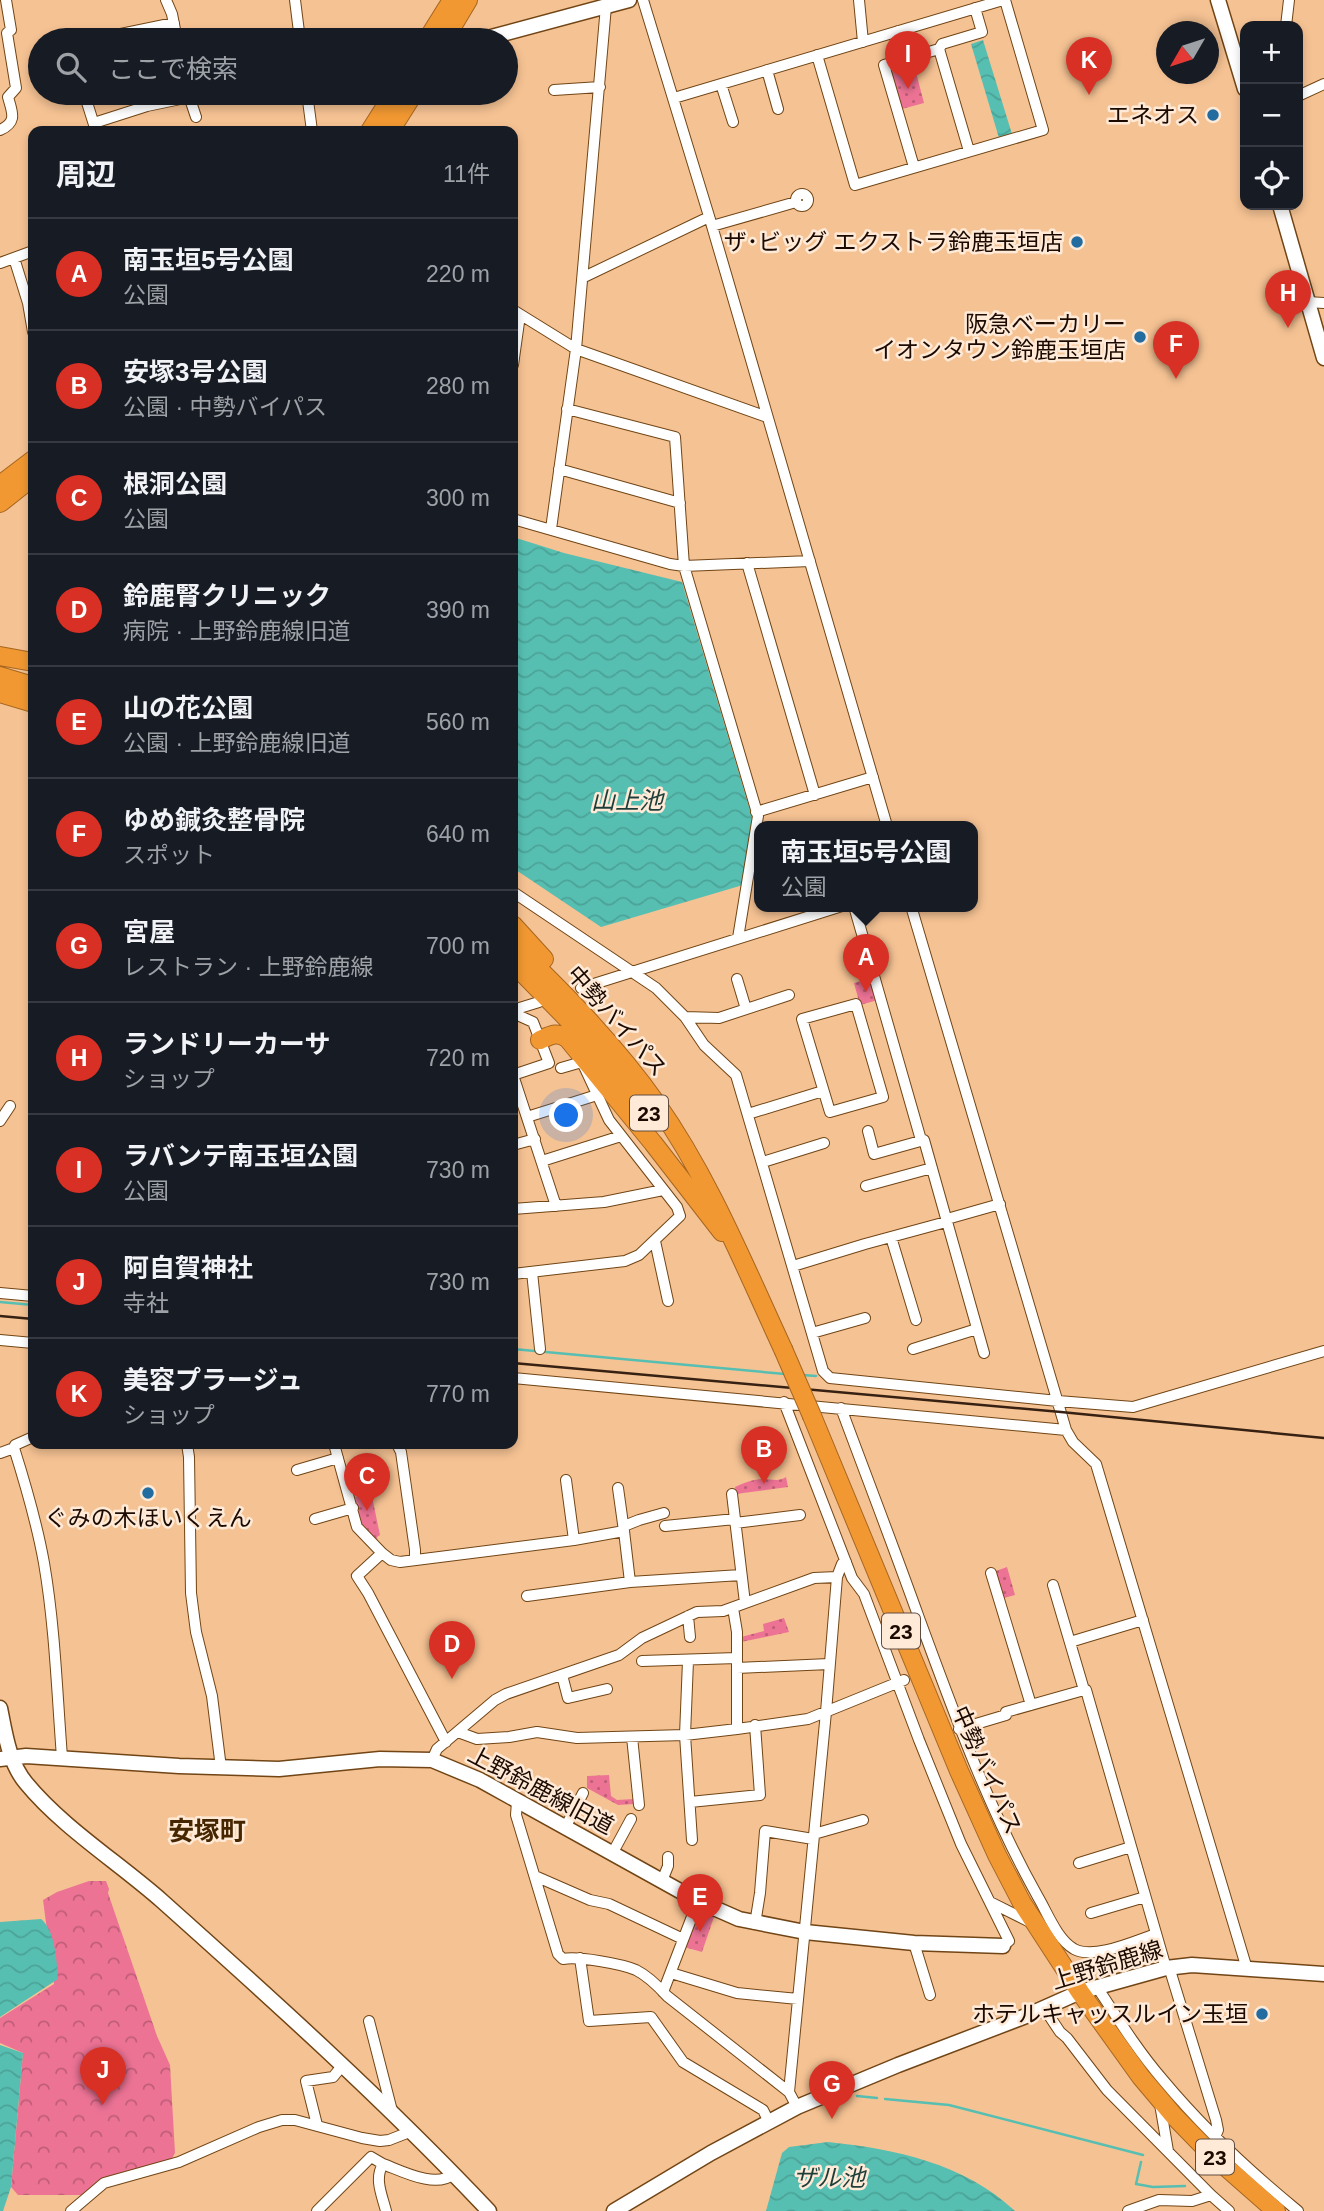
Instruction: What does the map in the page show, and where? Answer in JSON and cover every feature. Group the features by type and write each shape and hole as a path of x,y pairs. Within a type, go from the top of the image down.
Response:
{"highway":[{"path":"444,28 452,0"},
{"path":"448,28 468,0"},
{"path":"373,126 386,105"},
{"path":"393,126 406,105"},
{"path":"0,485 28,464"},
{"path":"0,503 28,481"},
{"path":"0,656 28,661"},
{"path":"0,669 28,677"},
{"path":"0,676 28,684"},
{"path":"0,693 28,701"},
{"path":"518,930 586,1002 620,1048 644,1088"},
{"name":"中勢バイパス","path":"518,949 606,1040 644,1088 695,1165 722,1216 812,1416 977,1813 1022,1903 1036,1925 1089,1990 1141,2077 1158,2098 1210,2153 1276,2211"},
{"name":"中勢バイパス","path":"518,968 592,1043 648,1111 688,1169 754,1286"},
{"path":"540,1040 554,1034 561,1034 568,1039 728,1240"}],"street":[{"path":"0,130 10,125 13,113 8,97 16,88 7,33 11,30 6,0"},
{"path":"166,0 175,28"},
{"path":"295,0 298,28"},
{"path":"518,29 607,3 629,0"},
{"path":"643,0 886,821"},
{"path":"859,0 863,42"},
{"path":"674,98 817,55 863,42 975,8 1004,0 1043,130 855,185 817,55"},
{"path":"1218,0 1243,84"},
{"path":"1287,21 1289,0"},
{"path":"551,529 584,277 607,3"},
{"path":"914,167 884,65 939,49 942,44 982,32 975,8"},
{"path":"150,28 174,23"},
{"path":"898,31 906,58"},
{"path":"939,49 969,151"},
{"path":"0,74 12,70"},
{"path":"767,70 778,108"},
{"path":"721,84 733,122"},
{"path":"1303,94 1324,84"},
{"path":"554,90 600,86"},
{"path":"87,105 94,126"},
{"path":"97,126 151,105"},
{"path":"192,105 196,117"},
{"path":"309,105 311,126"},
{"path":"584,277 710,221 796,202"},
{"path":"1281,210 1324,358"},
{"path":"0,263 28,253"},
{"path":"14,258 28,303"},
{"path":"1308,302 1324,303"},
{"path":"518,313 576,349 767,417"},
{"path":"567,408 675,437 684,566 757,812 757,821"},
{"path":"559,469 680,503"},
{"path":"518,520 684,566 810,561"},
{"path":"747,564 816,795"},
{"path":"757,812 873,777"},
{"path":"738,938 754,840"},
{"path":"518,895 656,988 685,1017 704,1045 736,1075 823,1371 830,1378 1133,1407 1324,1351"},
{"path":"580,988 822,912"},
{"path":"855,912 921,1140 924,1140 984,1353"},
{"path":"913,912 1066,1430 1073,1442 1096,1464 1247,1969"},
{"path":"737,979 746,1009"},
{"path":"685,1017 719,1018 789,995"},
{"path":"518,1010 539,1002"},
{"path":"856,1004 883,1097 830,1112 823,1091 802,1019 856,1004"},
{"path":"518,1014 533,1022 549,1063 518,1073"},
{"path":"518,1273 625,1261 639,1255 680,1216 677,1207 609,1120 582,1062 561,1068"},
{"path":"518,1090 556,1206"},
{"path":"748,1114 823,1091"},
{"path":"527,1117 597,1094"},
{"path":"0,1121 10,1106"},
{"path":"868,1131 874,1154 921,1140"},
{"path":"542,1161 621,1136"},
{"path":"518,1144 534,1139"},
{"path":"763,1162 824,1143"},
{"path":"866,1186 932,1168"},
{"path":"518,1209 604,1202 663,1190"},
{"path":"793,1266 1000,1203"},
{"path":"891,1237 916,1320"},
{"path":"655,1241 668,1301"},
{"path":"532,1272 540,1349"},
{"path":"0,1293 28,1296"},
{"path":"812,1333 865,1318"},
{"path":"913,1349 977,1329"},
{"path":"0,1340 28,1343"},
{"path":"518,1378 1066,1430"},
{"path":"785,1402 852,1578 864,1594 900,1681 961,1844 1009,1941 1003,1946"},
{"path":"841,1408 934,1668 959,1729 990,1803 1058,1933 1075,1950 1086,1953 1099,1952 1156,1934"},
{"path":"0,1453 15,1448 15,1445 28,1439"},
{"path":"15,1448 31,1502 43,1563 50,1613 62,1758"},
{"path":"188,1449 191,1593 198,1642 212,1696 221,1768"},
{"path":"335,1449 357,1527 382,1553 391,1560 400,1562 574,1540 624,1529 639,1520 664,1513"},
{"path":"400,1449 415,1560"},
{"path":"297,1470 338,1458"},
{"path":"566,1480 574,1540"},
{"path":"618,1488 631,1582"},
{"path":"732,1494 745,1603"},
{"path":"316,1519 353,1508"},
{"path":"665,1526 800,1515"},
{"path":"382,1553 357,1576 446,1742"},
{"path":"789,2092 837,1577 842,1564 846,1562"},
{"path":"991,1573 1031,1705"},
{"path":"527,1596 631,1582 741,1575"},
{"path":"432,1760 438,1749 495,1700 506,1694 619,1655 642,1638 697,1612 723,1611 814,1578 837,1577"},
{"path":"1053,1585 1156,1934 1216,2120 1218,2130 1215,2137"},
{"path":"733,1608 737,1663 737,1729"},
{"path":"688,1616 690,1637"},
{"path":"1070,1642 1143,1620"},
{"path":"642,1661 829,1664"},
{"path":"688,1661 685,1735 692,1840"},
{"path":"562,1675 568,1698 607,1689"},
{"path":"458,1732 477,1740 537,1732 577,1738 608,1735 685,1735 737,1729 808,1719 900,1681"},
{"path":"959,1729 1006,1715 1006,1712 1084,1690"},
{"path":"0,1708 6,1758 47,1805 159,1898 342,2066 412,2131 489,2211"},
{"path":"690,1802 760,1796 755,1725"},
{"path":"632,1737 639,1805"},
{"name":"上野鈴鹿線旧道","path":"6,1758 62,1758 279,1769 380,1759 432,1760 480,1780 698,1901 755,1924 805,1932 914,1942 1003,1946"},
{"path":"565,1828 583,1793"},
{"path":"517,1802 516,1815 558,1954 563,1959 580,1958 634,1969 789,2092 797,2107"},
{"path":"612,1854 631,1819"},
{"path":"755,1924 765,1831 814,1837 863,1820"},
{"path":"1079,1863 1131,1847"},
{"path":"662,1881 668,1866 668,1857"},
{"path":"535,1876 590,1900 609,1904 684,1939"},
{"path":"1091,1913 1145,1897"},
{"path":"663,1992 698,1901"},
{"path":"990,1902 1036,1925"},
{"path":"914,1942 930,1995"},
{"path":"580,1958 589,2021 651,2017 683,2062 763,2110 769,2122"},
{"name":"上野鈴鹿線","path":"614,2211 797,2107 1089,1990 1168,1968 1192,1965 1324,1974"},
{"path":"671,1973 737,1993 798,1998"},
{"path":"1089,1990 1161,2078 1215,2137 1269,2192 1298,2211"},
{"path":"1044,2008 1107,2090 1229,2211"},
{"path":"369,2021 392,2112"},
{"path":"317,2125 306,2081 333,2077 342,2066"},
{"path":"1158,2098 1169,2152"},
{"path":"71,2211 104,2183 179,2162 269,2123 295,2120 380,2141 412,2131"},
{"path":"317,2211 371,2157 383,2164 431,2179 441,2180 454,2174"},
{"path":"383,2164 378,2182 386,2211"},
{"path":"1128,2211 1159,2200 1192,2202 1210,2195"}],"green space":[{"path":"913,61 924,103 902,109 891,75 895,65"},
{"path":"872,978 878,1000 860,1005 854,983"},
{"path":"786,1477 788,1487 736,1494 735,1487 749,1482"},
{"path":"371,1492 380,1535 377,1537 378,1543 362,1524 355,1497"},
{"path":"1007,1567 1015,1595 1004,1598 996,1571"},
{"path":"784,1618 789,1632 741,1642 741,1637 764,1631 763,1624"},
{"path":"609,1775 611,1796 617,1800 634,1799 634,1804 618,1805 587,1788 587,1776"},
{"path":"89,1881 106,1881 157,2036 170,2065 175,2153 170,2162 101,2179 82,2195 18,2195 11,2187 23,2053 0,2043 0,2018 54,1984 43,1900"},
{"path":"706,1909 715,1914 702,1952 684,1947 696,1916"}],"water":[{"path":"983,40 1012,134 999,138 971,44"},
{"name":"山上池","path":"518,539 564,553 682,582 752,817 743,885 601,927 518,871"},
{"path":"41,1919 52,1938 58,1979 0,2017 0,1922"},
{"path":"0,2045 23,2053 11,2187 3,2211 0,2211"},
{"name":"ザル池","path":"828,2142 878,2149 928,2161 974,2181 1015,2211 766,2211 782,2153 789,2147"}],"waterway":[{"path":"0,1302 28,1305"},
{"path":"518,1349 785,1374"},
{"path":"802,1375 816,1376"},
{"path":"857,2096 877,2098"},
{"path":"885,2099 949,2105 1143,2155"},
{"path":"1141,2162 1136,2184 1153,2187 1185,2186"}],"railway":[{"path":"0,1316 28,1319"},
{"path":"518,1363 1324,1438"}],"place":[{"name":"ラバンテ南玉垣公園","path":"908,89"},
{"name":"美容プラージュ","path":"1089,95"},
{"name":"エネオス","path":"1213,115"},
{"name":"ザ･ビッグ エクストラ鈴鹿玉垣店","path":"1077,242"},
{"name":"ランドリーカーサ","path":"1288,328"},
{"name":"阪急ベーカリー イオンタウン鈴鹿玉垣店","path":"1140,337"},
{"name":"ゆめ鍼灸整骨院","path":"1176,379"},
{"name":"南玉垣5号公園","path":"866,992"},
{"name":"安塚3号公園","path":"764,1484"},
{"name":"ぐみの木ほいくえん","path":"148,1493"},
{"name":"根洞公園","path":"367,1511"},
{"name":"鈴鹿腎クリニック","path":"452,1679"},
{"name":"山の花公園","path":"700,1932"},
{"name":"ホテルキャッスルイン玉垣","path":"1262,2014"},
{"name":"阿自賀神社","path":"103,2105"},
{"name":"宮屋","path":"832,2119"}],"district":[{"name":"安塚町","path":"207,1831"}]}
